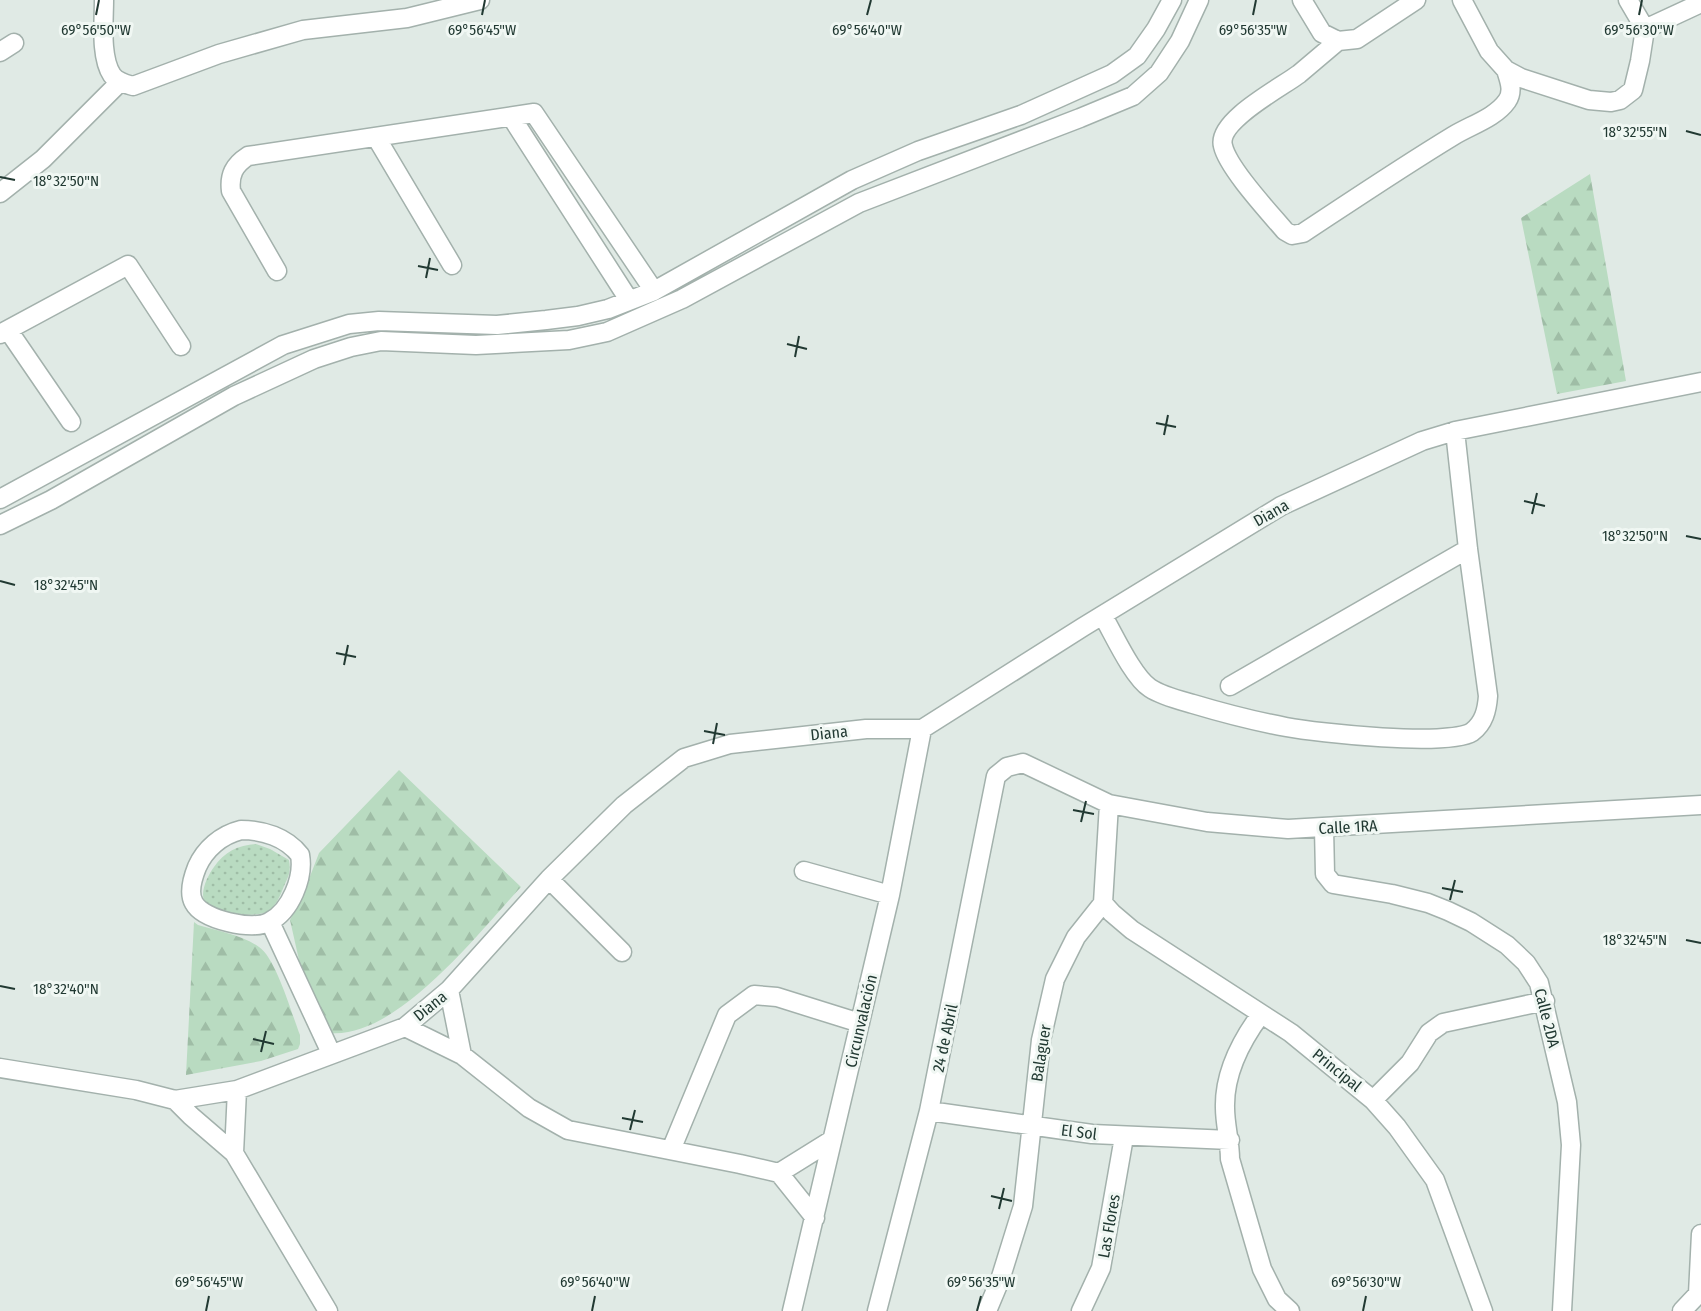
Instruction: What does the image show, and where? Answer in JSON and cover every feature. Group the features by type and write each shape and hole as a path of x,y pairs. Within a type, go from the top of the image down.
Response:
{"street":[{"path":"105,0 103,33 107,60 112,75 120,82 133,86 219,54 303,30 407,18 480,0"},
{"path":"0,499 283,345 338,328 379,321 497,325 546,320 598,312 654,291 852,180 918,151 1021,115 1112,74 1137,56 1156,29 1172,0"},
{"path":"0,525 51,500 234,396 314,359 351,346 381,341 476,345 569,339 607,332 682,299 859,203 1134,96 1159,73 1180,41 1198,0"},
{"path":"1302,0 1322,33 1338,41 1357,39 1416,0"},
{"path":"1462,0 1489,51 1506,70 1521,78 1588,100 1611,102 1629,95 1636,85 1645,29 1628,0"},
{"path":"1645,29 1701,3"},
{"path":"1338,41 1299,74 1238,116 1224,133 1222,144 1228,159 1284,231 1292,235 1302,233 1455,135 1493,114 1507,101 1510,94 1511,86 1506,70"},
{"path":"0,193 42,159 120,82"},
{"path":"277,271 231,191 230,178 240,161 248,156 534,113 654,291"},
{"path":"512,118 629,300"},
{"path":"376,137 452,265"},
{"path":"71,422 4,332 128,265 182,346"},
{"name":"Diana","path":"0,1068 136,1090 176,1100 237,1090 405,1027 449,990 549,879 624,805 684,758 730,744 866,729 922,729 1281,506 1422,441 1455,431 1701,382"},
{"path":"1103,616 1139,679 1150,688 1173,698 1231,715 1287,727 1415,739 1457,737 1471,733 1480,724 1486,712 1488,696 1455,431"},
{"path":"1230,686 1468,549"},
{"name":"Circunvalación","path":"792,1311 890,895 922,729"},
{"name":"Calle 1RA","path":"1007,767 1023,763 1109,804 1207,822 1288,829 1701,805"},
{"name":"24 de Abril","path":"877,1311 929,1111 996,776 1007,767"},
{"path":"1103,903 1109,804"},
{"name":"Calle 2DA","path":"1324,828 1325,874 1333,884 1428,903 1471,922 1507,945 1526,963 1539,983 1567,1102 1571,1145 1562,1311"},
{"path":"251,830 271,835 288,842 300,855 300,875 291,898 281,913 270,922 251,925 204,914 194,904 191,897 193,879 201,860 217,842 232,832 251,830"},
{"path":"804,872 890,895"},
{"path":"549,879 622,952"},
{"name":"Principal","path":"1103,903 1132,930 1291,1033 1373,1100 1397,1127 1435,1180 1483,1311"},
{"name":"Balaguer","path":"987,1311 1000,1280 1023,1206 1041,1040 1055,979 1076,937 1103,903"},
{"path":"270,922 331,1053"},
{"path":"449,990 462,1055"},
{"path":"671,1150 727,1015 754,995 777,997 860,1023"},
{"path":"1373,1100 1410,1063 1430,1033 1443,1023 1545,1001"},
{"path":"1261,1014 1252,1026 1229,1070 1225,1108 1230,1158 1262,1269 1277,1299 1290,1311"},
{"path":"405,1027 462,1055 529,1108 568,1130 779,1173 815,1218"},
{"path":"234,1153 237,1090"},
{"path":"176,1100 234,1153 328,1311"},
{"name":"El Sol","path":"929,1111 1124,1137 1230,1140"},
{"name":"Las Flores","path":"1081,1311 1101,1268 1124,1137"},
{"path":"779,1173 832,1140"},
{"path":"1682,1311 1698,1294 1701,1234"}],"green space":[{"path":"1590,174 1626,381 1557,394 1521,218"},
{"path":"399,770 521,887 460,955 409,1001 382,1019 356,1030 330,1033 301,969 290,920 319,853"},
{"path":"256,844 289,860 288,876 275,905 264,913 247,915 226,913 205,902 203,894 207,879 222,857 232,850"},
{"path":"194,922 245,939 265,953 277,974 300,1035 298,1049 261,1061 186,1075"}]}
